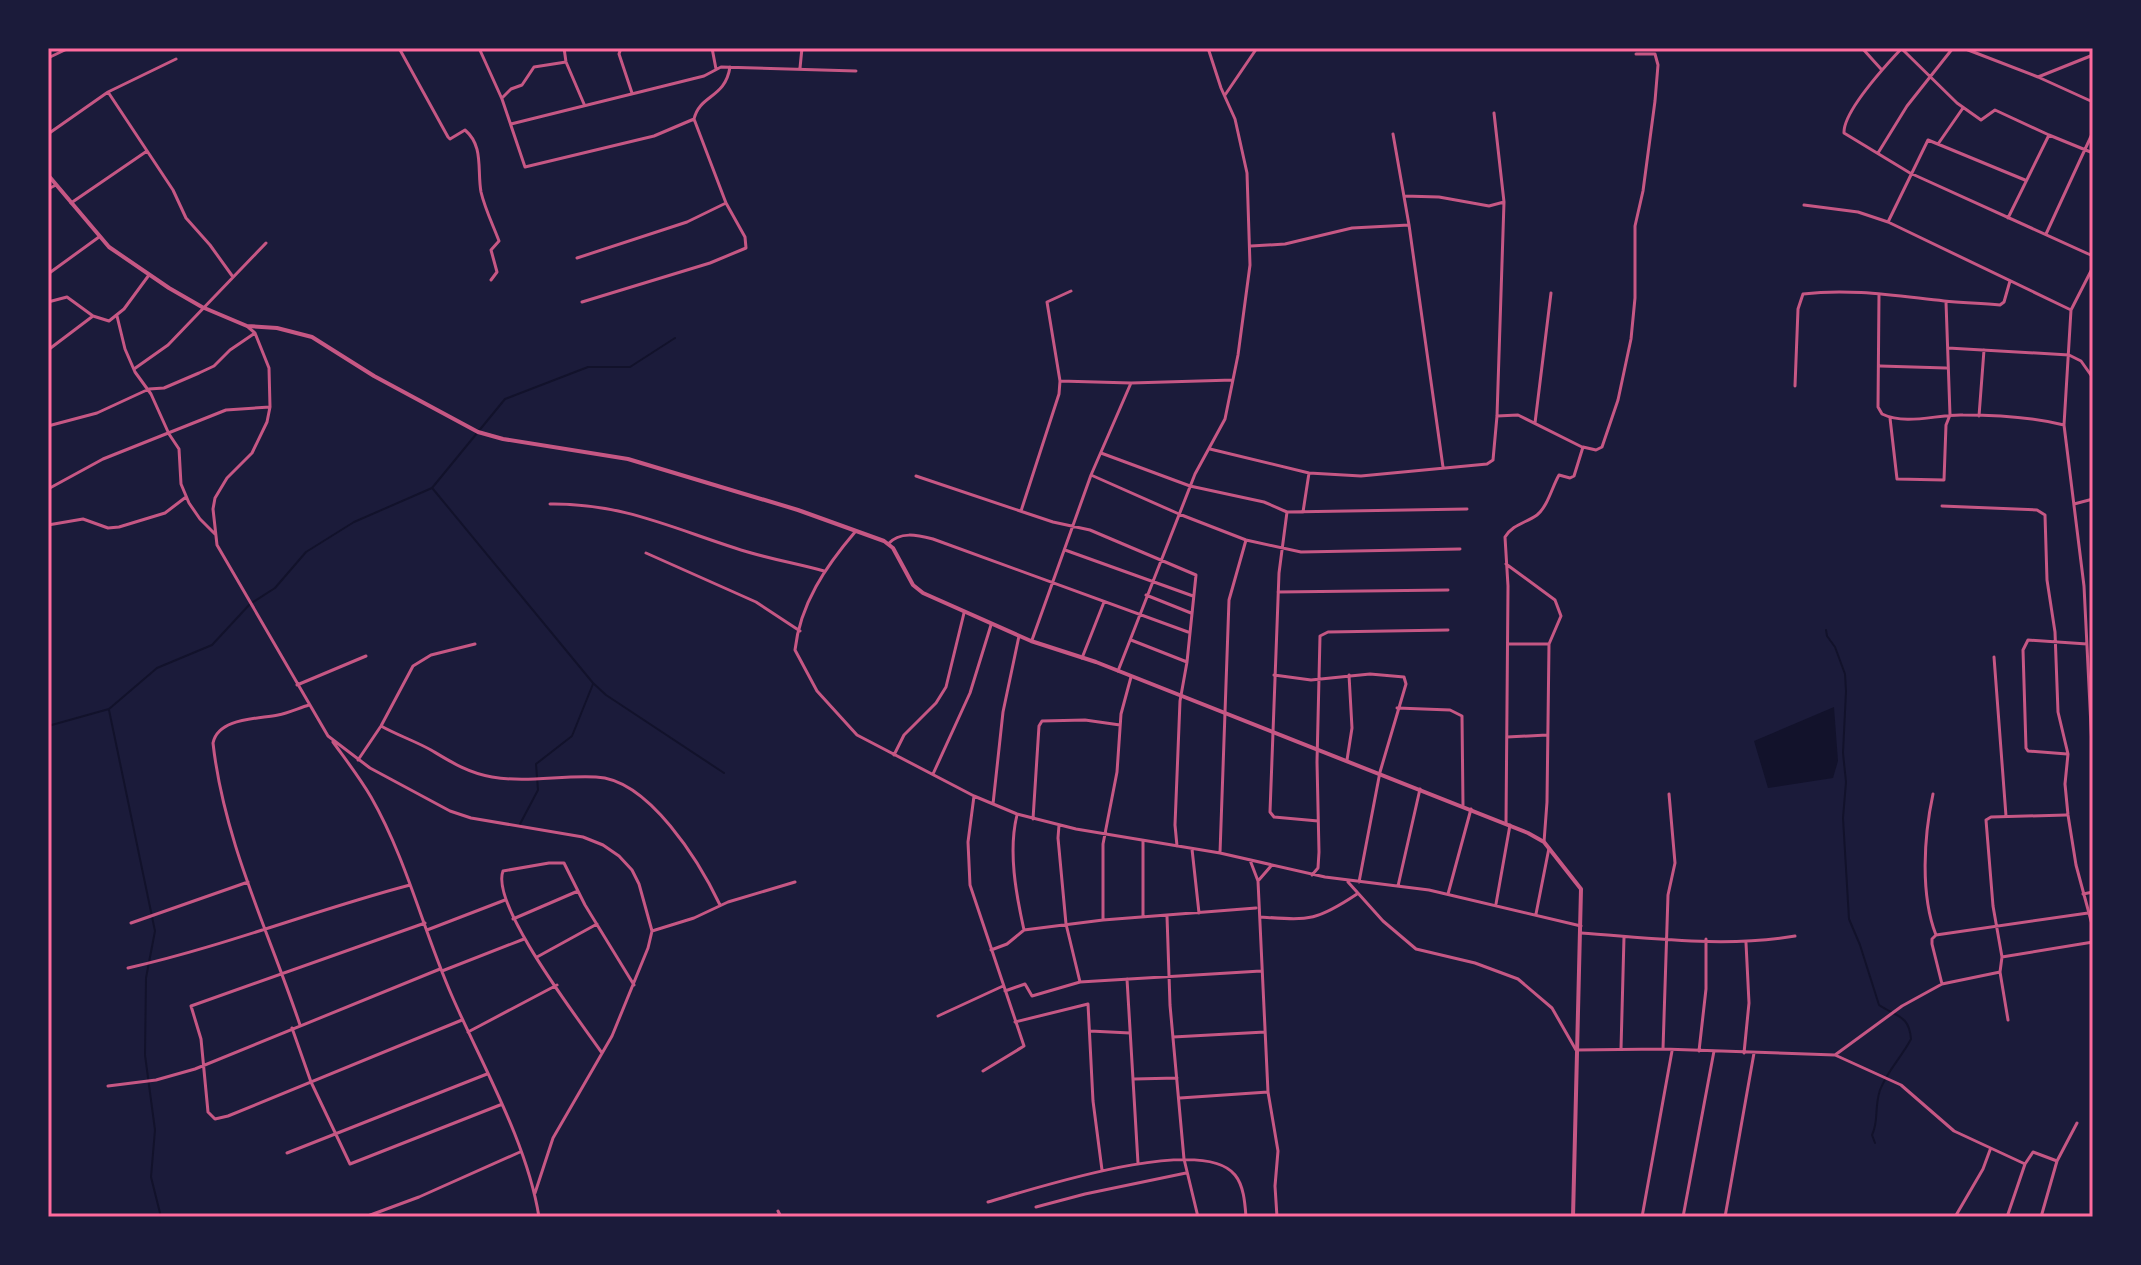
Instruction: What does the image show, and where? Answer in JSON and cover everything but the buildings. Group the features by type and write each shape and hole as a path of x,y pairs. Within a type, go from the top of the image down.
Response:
{"street":[{"path":"48,58 69,48"},
{"path":"399,48 448,137 450,139 465,130 475,143 485,207 499,241 491,250 497,272 491,280"},
{"path":"479,48 502,99 522,161 528,167 654,136 694,119 700,105 720,92 730,67"},
{"path":"564,48 566,62 585,106"},
{"path":"621,48 619,54 632,93"},
{"path":"712,48 716,69"},
{"path":"800,68 802,48"},
{"path":"1118,671 1190,486 1225,419 1248,284 1247,173 1235,119 1208,48"},
{"path":"1225,95 1257,48"},
{"path":"1862,48 1881,70"},
{"path":"2093,153 1995,110 1990,111 1984,120 1963,108 1902,48 1881,70 1843,129 1847,135 1910,173 2093,256"},
{"path":"1878,153 1907,106 1953,48"},
{"path":"1963,48 2093,102"},
{"path":"1497,416 1518,415 1583,447 1596,450 1602,447 1618,400 1631,339 1635,298 1635,226 1645,181 1658,77 1655,54 1636,54"},
{"path":"2038,77 2093,55"},
{"path":"48,134 108,92 176,59"},
{"path":"502,99 511,89 522,85 534,67 566,62"},
{"path":"511,124 704,76 716,69 856,71"},
{"path":"108,92 173,190 186,218 233,277"},
{"path":"1938,144 1963,108"},
{"path":"1210,449 1309,473 1361,476 1491,463 1497,416 1504,202 1494,113"},
{"path":"582,302 710,263 746,248 742,230 726,203 694,119"},
{"path":"2046,235 2093,132"},
{"path":"1393,134 1443,467"},
{"path":"2008,218 2049,135"},
{"path":"1888,222 1925,142 1930,140 2025,180"},
{"path":"71,203 147,151"},
{"path":"48,175 99,237 117,253 202,307 247,326 255,333 269,368 270,407 267,422 252,453 227,478 215,498 215,534 220,554 328,736 371,798 520,1152 535,1193 539,1217"},
{"path":"48,189 56,185"},
{"path":"1404,196 1439,197 1489,206 1504,202"},
{"path":"577,258 687,222 726,203"},
{"path":"1804,205 1858,212 1888,222 2071,310"},
{"path":"1250,246 1285,244 1352,228 1409,225"},
{"path":"48,274 99,237"},
{"path":"134,369 157,355 266,243"},
{"path":"2093,267 2071,310 2064,425 2084,586 2093,767"},
{"path":"48,302 67,297 93,316 109,321 117,316 149,275"},
{"path":"1795,386 1800,296 1841,291 1946,302 2003,304 2010,281"},
{"path":"1021,511 1059,394 1060,381 1047,302 1071,291"},
{"path":"1535,423 1551,293"},
{"path":"1879,293 1878,407 1882,414 1890,418 1979,416 2064,425"},
{"path":"1890,418 1897,479 1944,480 1946,425 1950,415 1946,302"},
{"path":"48,350 93,316"},
{"path":"117,316 125,349 134,369 149,389 179,449 181,484 186,497 194,512 215,534"},
{"path":"247,326 277,328 312,337 374,376 486,435 628,459 857,531 888,544 918,590 964,613 1380,772 1508,824 1544,842 1581,889 1573,1217"},
{"path":"48,426 97,413 149,389 164,388 214,366 230,350 255,333"},
{"path":"1947,347 2069,355 2081,361 2093,378"},
{"path":"1979,416 1984,350"},
{"path":"1880,366 1946,368"},
{"path":"1060,381 1131,383 1233,380"},
{"path":"1031,641 1091,475 1131,383"},
{"path":"48,489 103,459 226,410 270,407"},
{"path":"1496,905 1508,824 1505,537 1543,507 1559,475 1574,476 1583,447"},
{"path":"1101,453 1190,486 1264,502 1287,512 1467,509"},
{"path":"1303,512 1309,473"},
{"path":"1091,475 1246,540 1307,553 1460,549"},
{"path":"916,476 1106,536 1195,574 1187,662 1180,697 1175,825 1177,846"},
{"path":"48,525 83,519 108,528 119,527 165,513 186,497"},
{"path":"2074,504 2093,499"},
{"path":"550,504 591,505 635,513 751,553 824,571"},
{"path":"1942,506 2044,512 2047,580 2056,642 2058,712 2068,754 2065,784 2068,815 2083,894 2093,928"},
{"path":"1287,512 1278,592 1270,815 1318,821"},
{"path":"857,531 817,583 795,645 796,655 823,700 857,735 974,796 1033,819 1250,859 1312,875 1448,894 1581,926"},
{"path":"888,544 895,537 904,535 933,539 1189,633"},
{"path":"1220,853 1229,600 1246,540"},
{"path":"1065,550 1193,596"},
{"path":"646,553 756,602 800,631"},
{"path":"1506,564 1558,603 1561,616 1549,644 1544,842"},
{"path":"1278,592 1448,590"},
{"path":"1146,595 1191,613"},
{"path":"1082,658 1104,601"},
{"path":"894,755 904,735 936,703 946,687 964,613"},
{"path":"933,774 970,693 991,625"},
{"path":"1325,877 1318,868 1317,750 1319,643 1322,633 1448,630"},
{"path":"993,804 1003,712 1019,636"},
{"path":"1131,640 1187,662"},
{"path":"2068,754 2042,754 2026,748 2025,642 2087,644"},
{"path":"358,760 420,659 475,644"},
{"path":"1507,644 1549,644"},
{"path":"297,685 366,656"},
{"path":"1994,657 2006,816"},
{"path":"1274,675 1299,680 1349,675 1395,674 1404,677 1406,684 1380,772 1359,882"},
{"path":"1347,760 1352,728 1349,675"},
{"path":"1103,920 1101,880 1104,834 1117,772 1120,725 1131,677"},
{"path":"300,1025 225,812 213,743 215,734 222,728 239,721 283,714 309,705"},
{"path":"1397,708 1450,710 1462,716 1463,805"},
{"path":"1033,819 1039,726 1042,721 1085,720 1120,725"},
{"path":"381,726 429,749 455,766 475,773 507,779 601,777 611,780 651,806 683,840 720,905"},
{"path":"1507,737 1547,735"},
{"path":"328,736 358,760 412,793 471,818 583,837 603,845 632,870 644,898 652,931 634,985 602,1053 563,1117 535,1193"},
{"path":"1398,887 1420,789"},
{"path":"1663,1049 1668,895 1675,854 1669,794"},
{"path":"1933,794 1928,827 1927,876 1936,935"},
{"path":"974,796 968,870 973,898 1023,1048 983,1071"},
{"path":"1448,894 1471,809"},
{"path":"1497,820 1506,811"},
{"path":"1017,814 1013,847 1017,897 1024,930"},
{"path":"2008,1020 2000,972 2002,957 1986,820 2006,816 2068,815"},
{"path":"1059,825 1066,924 1080,982"},
{"path":"1143,841 1143,917"},
{"path":"1536,914 1549,848"},
{"path":"1192,849 1199,913"},
{"path":"1250,859 1258,881 1268,1092 1278,1151 1275,1186 1277,1217"},
{"path":"602,1053 513,919 505,900 501,878 503,871 564,863 634,985"},
{"path":"1258,881 1272,866"},
{"path":"1312,875 1318,868"},
{"path":"1347,881 1395,933 1416,949 1475,963 1518,979 1552,1008 1576,1050"},
{"path":"131,923 248,882"},
{"path":"652,931 694,918 720,905 795,882"},
{"path":"128,968 211,948 334,905 410,885"},
{"path":"513,919 578,891"},
{"path":"2083,894 2093,892"},
{"path":"1258,917 1309,920 1340,906 1357,894"},
{"path":"427,930 505,900"},
{"path":"991,950 1007,944 1024,930 1103,920 1258,908"},
{"path":"1942,984 1932,948 1932,939 1936,935 2088,913"},
{"path":"1167,916 1173,1037 1184,1159 1198,1217"},
{"path":"425,923 191,1006 201,1039 208,1112 215,1119 236,1113 462,1020"},
{"path":"537,957 597,924"},
{"path":"1581,933 1746,943 1795,936"},
{"path":"1621,1049 1624,936"},
{"path":"108,1086 156,1080 203,1065 524,939"},
{"path":"1699,1051 1706,989 1706,939"},
{"path":"2002,957 2093,942"},
{"path":"1744,1053 1749,1003 1746,943"},
{"path":"938,1016 1004,989 1025,984 1032,996 1080,982 1261,971"},
{"path":"1835,1055 1902,1006 1942,984 2000,972"},
{"path":"1127,979 1138,1165"},
{"path":"467,1032 557,985"},
{"path":"1015,1022 1085,1003 1089,1005 1093,1101 1102,1170"},
{"path":"292,1028 311,1082 350,1164 500,1105"},
{"path":"1090,1031 1130,1033"},
{"path":"1173,1037 1265,1032"},
{"path":"1576,1050 1663,1049 1835,1055 1901,1085 1943,1124 2025,1164"},
{"path":"1642,1217 1672,1050"},
{"path":"1683,1217 1714,1051"},
{"path":"1725,1217 1754,1053"},
{"path":"287,1153 487,1074"},
{"path":"1134,1079 1177,1078"},
{"path":"1179,1098 1268,1092"},
{"path":"2041,1217 2057,1161 2077,1123"},
{"path":"1955,1217 1983,1169 1990,1148"},
{"path":"365,1217 419,1197 520,1152"},
{"path":"2007,1217 2025,1164 2033,1152 2057,1161"},
{"path":"988,1202 1102,1170 1184,1159 1207,1162 1234,1174 1243,1193 1246,1217"},
{"path":"1036,1207 1186,1173"},
{"path":"778,1211 781,1217"}],"shaded area":[{"path":"1834,707 1838,761 1833,778 1768,788 1754,741"}],"waterway":[{"path":"48,726 109,709 157,668 212,645 250,604 275,588 306,552 354,522 432,488 505,399 588,367 630,367 675,338"},
{"path":"433,489 593,683 606,695 724,773"},
{"path":"1826,630 1845,674 1843,753 1846,782 1843,818 1849,919 1879,1005 1905,1021 1911,1039 1880,1090 1872,1135 1875,1143"},
{"path":"520,824 538,790 536,764 572,736 593,684"},
{"path":"109,710 155,931 146,978 145,1055 155,1130 151,1177 161,1217"}]}
